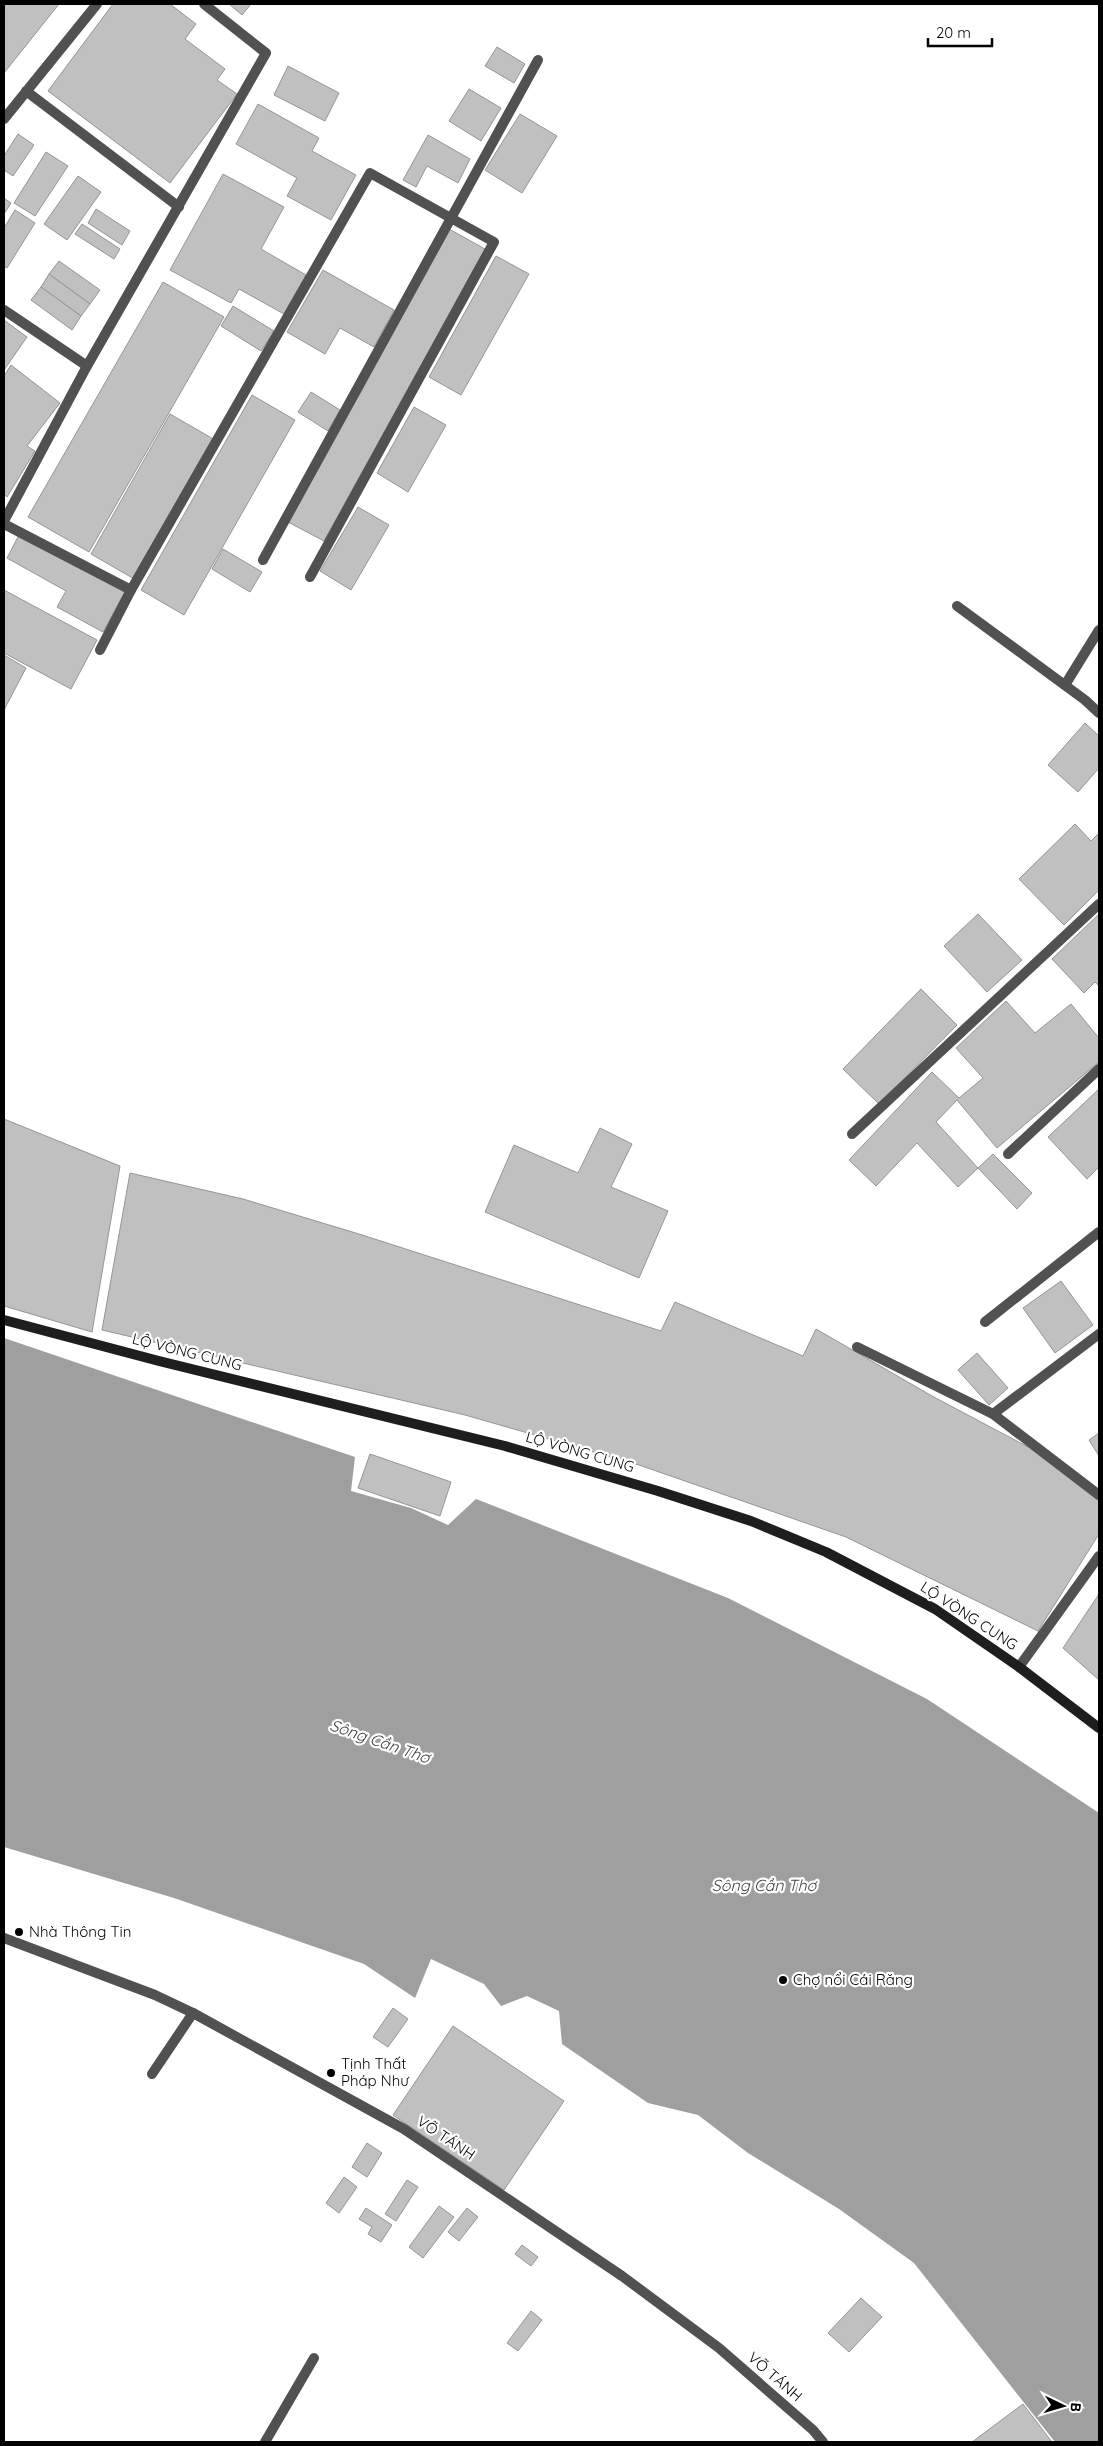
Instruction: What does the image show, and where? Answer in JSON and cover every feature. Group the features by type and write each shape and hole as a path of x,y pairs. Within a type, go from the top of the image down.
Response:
{"main road":[{"name":"LỘ VÒNG CUNG","path":"4,1320 159,1361 505,1446 658,1490 751,1521 826,1552 935,1608 1019,1667 1099,1728"}],"street":[{"path":"4,119 97,4"},
{"path":"131,590 4,523 86,366 266,53 204,4"},
{"path":"263,560 538,60"},
{"path":"26,91 179,207"},
{"path":"100,650 131,590 370,172 494,242 310,577"},
{"path":"4,310 86,366"},
{"path":"4,499 13,506"},
{"path":"957,606 1065,685 1099,713"},
{"path":"1065,685 1099,630"},
{"path":"852,1134 1099,904"},
{"path":"1008,1154 1099,1069"},
{"path":"985,1322 1099,1232"},
{"path":"994,1414 1099,1334"},
{"path":"858,1347 994,1414 1099,1495"},
{"path":"1019,1667 1099,1556"},
{"name":"VÕ TÁNH","path":"4,1938 155,1995 193,2013 404,2129 622,2276 719,2348 812,2430 823,2442"},
{"path":"152,2074 193,2013"},
{"path":"265,2442 314,2358"}],"water":[{"name":"Sông Cần Thơ","path":"4,1338 355,1457 351,1491 411,1508 448,1525 476,1499 728,1598 927,1699 1099,1813 1099,2442 1055,2442 914,2263 839,2209 748,2153 698,2115 648,2103 562,2044 559,2011 527,1996 501,2006 484,1984 431,1959 415,1998 364,1964 174,1898 4,1847"}],"building":[{"path":"4,4 59,4 4,73"},
{"path":"113,4 170,4 196,24 185,39 225,69 217,80 237,94 170,183 48,91"},
{"path":"229,4 251,4 242,15"},
{"path":"497,47 525,64 514,83 485,66"},
{"path":"288,66 339,93 325,121 274,95"},
{"path":"469,89 501,108 481,141 449,121"},
{"path":"258,104 319,138 312,151 356,175 331,220 287,196 297,178 236,144"},
{"path":"520,114 557,136 522,193 485,170"},
{"path":"18,134 34,145 13,176 4,170 4,156"},
{"path":"428,135 470,159 458,183 427,166 416,187 403,180"},
{"path":"46,152 68,166 35,216 14,203"},
{"path":"223,174 284,207 261,249 306,275 284,314 239,289 231,303 170,270"},
{"path":"78,176 101,192 67,240 44,224"},
{"path":"4,198 11,203 4,214"},
{"path":"96,209 130,231 122,245 88,223"},
{"path":"15,210 35,223 7,268 4,266 4,228"},
{"path":"82,224 120,249 114,259 75,234"},
{"path":"449,229 485,249 324,541 288,522"},
{"path":"496,256 529,274 461,395 429,377"},
{"path":"59,261 100,290 90,304 49,274"},
{"path":"323,270 394,310 374,347 340,328 325,354 287,332"},
{"path":"49,274 90,304 81,316 41,287"},
{"path":"163,282 224,317 89,552 28,517"},
{"path":"41,287 81,316 72,330 31,300"},
{"path":"233,306 274,331 261,351 221,326"},
{"path":"4,320 27,337 4,370"},
{"path":"11,365 60,403 27,446 35,451 7,497 4,494 4,376"},
{"path":"311,392 340,410 328,431 298,412"},
{"path":"252,395 295,420 184,615 141,590"},
{"path":"414,407 446,425 408,492 377,473"},
{"path":"170,414 215,440 136,580 91,554"},
{"path":"358,507 389,525 351,590 320,571"},
{"path":"20,533 126,590 103,632 57,607 66,591 7,558"},
{"path":"223,549 262,572 250,592 212,569"},
{"path":"4,590 97,640 71,689 4,653"},
{"path":"4,655 26,668 4,710"},
{"path":"1085,723 1099,736 1099,768 1078,792 1048,765"},
{"path":"1075,824 1091,841 1099,833 1099,890 1064,925 1019,879"},
{"path":"978,914 1022,960 987,992 944,946"},
{"path":"1099,914 1099,986 1095,982 1084,993 1052,959"},
{"path":"921,989 957,1025 879,1104 843,1069"},
{"path":"1006,1001 1035,1033 1071,1004 1099,1038 1099,1062 997,1148 957,1100 936,1122 978,1168 958,1187 917,1143 876,1186 849,1160 932,1072 959,1098 983,1078 956,1048"},
{"path":"1099,1089 1099,1167 1087,1179 1048,1137"},
{"path":"4,1119 120,1166 92,1332 4,1306"},
{"path":"600,1128 632,1144 611,1187 668,1211 639,1278 485,1212 514,1145 578,1173"},
{"path":"993,1154 1032,1193 1017,1209 978,1168"},
{"path":"130,1173 243,1199 359,1234 661,1331 675,1302 803,1356 816,1329 932,1396 1030,1448 1099,1501 1099,1534 1038,1631 846,1537 639,1465 465,1415 102,1330"},
{"path":"1061,1281 1093,1325 1055,1353 1023,1308"},
{"path":"977,1353 1008,1388 989,1405 958,1370"},
{"path":"1099,1433 1099,1456 1089,1440"},
{"path":"370,1454 451,1482 440,1516 358,1488"},
{"path":"1099,1594 1099,1680 1063,1648"},
{"path":"393,2008 408,2019 388,2047 373,2037"},
{"path":"453,2026 564,2101 504,2190 393,2115"},
{"path":"367,2143 382,2153 367,2177 352,2167"},
{"path":"344,2177 357,2187 339,2213 326,2203"},
{"path":"407,2180 418,2187 396,2221 385,2214"},
{"path":"439,2206 454,2217 423,2258 409,2247"},
{"path":"366,2208 392,2225 381,2242 368,2234 372,2227 359,2219"},
{"path":"467,2208 478,2217 459,2241 448,2232"},
{"path":"522,2245 538,2257 531,2266 515,2254"},
{"path":"861,2298 882,2317 849,2352 828,2333"},
{"path":"531,2311 542,2320 518,2351 507,2343"},
{"path":"1023,2404 1052,2442 972,2442"}],"place":[{"name":"Nhà Thông Tin","path":"19,1932"},
{"name":"Chợ nổi Cái Răng","path":"783,1980"},
{"name":"Tịnh Thất Pháp Như","path":"331,2073"}]}
